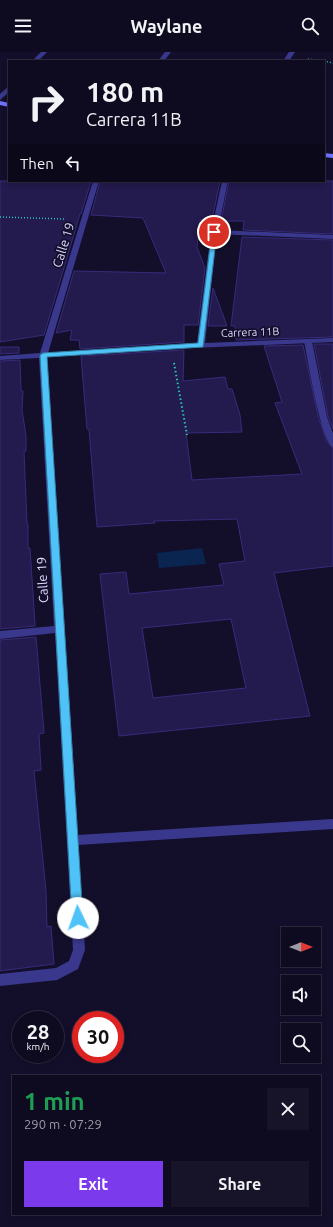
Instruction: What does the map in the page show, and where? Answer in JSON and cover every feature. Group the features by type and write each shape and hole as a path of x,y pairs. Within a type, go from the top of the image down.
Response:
{"street":[{"path":"36,60 44,52"},
{"path":"162,60 168,52"},
{"path":"0,98 8,89"},
{"name":"Calle 19","path":"0,980 57,974 74,965 79,950 43,355 86,219 96,182"},
{"path":"201,345 214,232 225,182"},
{"path":"214,232 333,237"},
{"name":"Carrera 11B","path":"0,358 201,345 333,340"},
{"path":"308,341 323,417 333,444"},
{"path":"0,635 59,629"},
{"path":"73,840 333,824"}],"path":[{"path":"0,217 86,219"},
{"path":"170,347 187,435"}],"water":[{"path":"202,548 206,564 159,568 157,553"}],"building":[{"path":"0,181 91,182 44,335 0,342"},
{"path":"333,181 333,234 243,230 244,221 221,221 229,182"},
{"path":"100,182 220,182 212,220 200,220 197,247 205,268 198,325 184,325 184,342 80,349 79,340 70,340 72,330 56,333 74,271 166,273 143,218 91,215"},
{"path":"242,237 333,240 333,337 236,340 235,326 231,326"},
{"path":"213,288 227,326 208,326"},
{"path":"314,344 333,344 333,429 328,417"},
{"path":"303,345 318,416 327,442 333,448 333,566 274,573 310,716 119,736 100,574 126,572 129,594 224,585 219,564 245,561 237,519 154,521 155,523 97,527 81,356 184,350 183,381 225,377 228,389 232,389 240,415 242,432 186,433 192,480 302,474 275,403 282,402 264,346","holes":["231,619 246,688 153,698 142,628"]},
{"path":"0,347 19,347 19,353 0,354"},
{"path":"20,360 21,391 23,391 22,410 26,436 26,451 24,451 28,548 30,548 35,626 0,629 0,361"},
{"path":"36,637 44,733 39,734 41,770 34,771 46,891 47,927 51,926 54,964 0,971 0,640"}],"route":[{"path":"78,918 43,355 201,345 214,232"}]}
